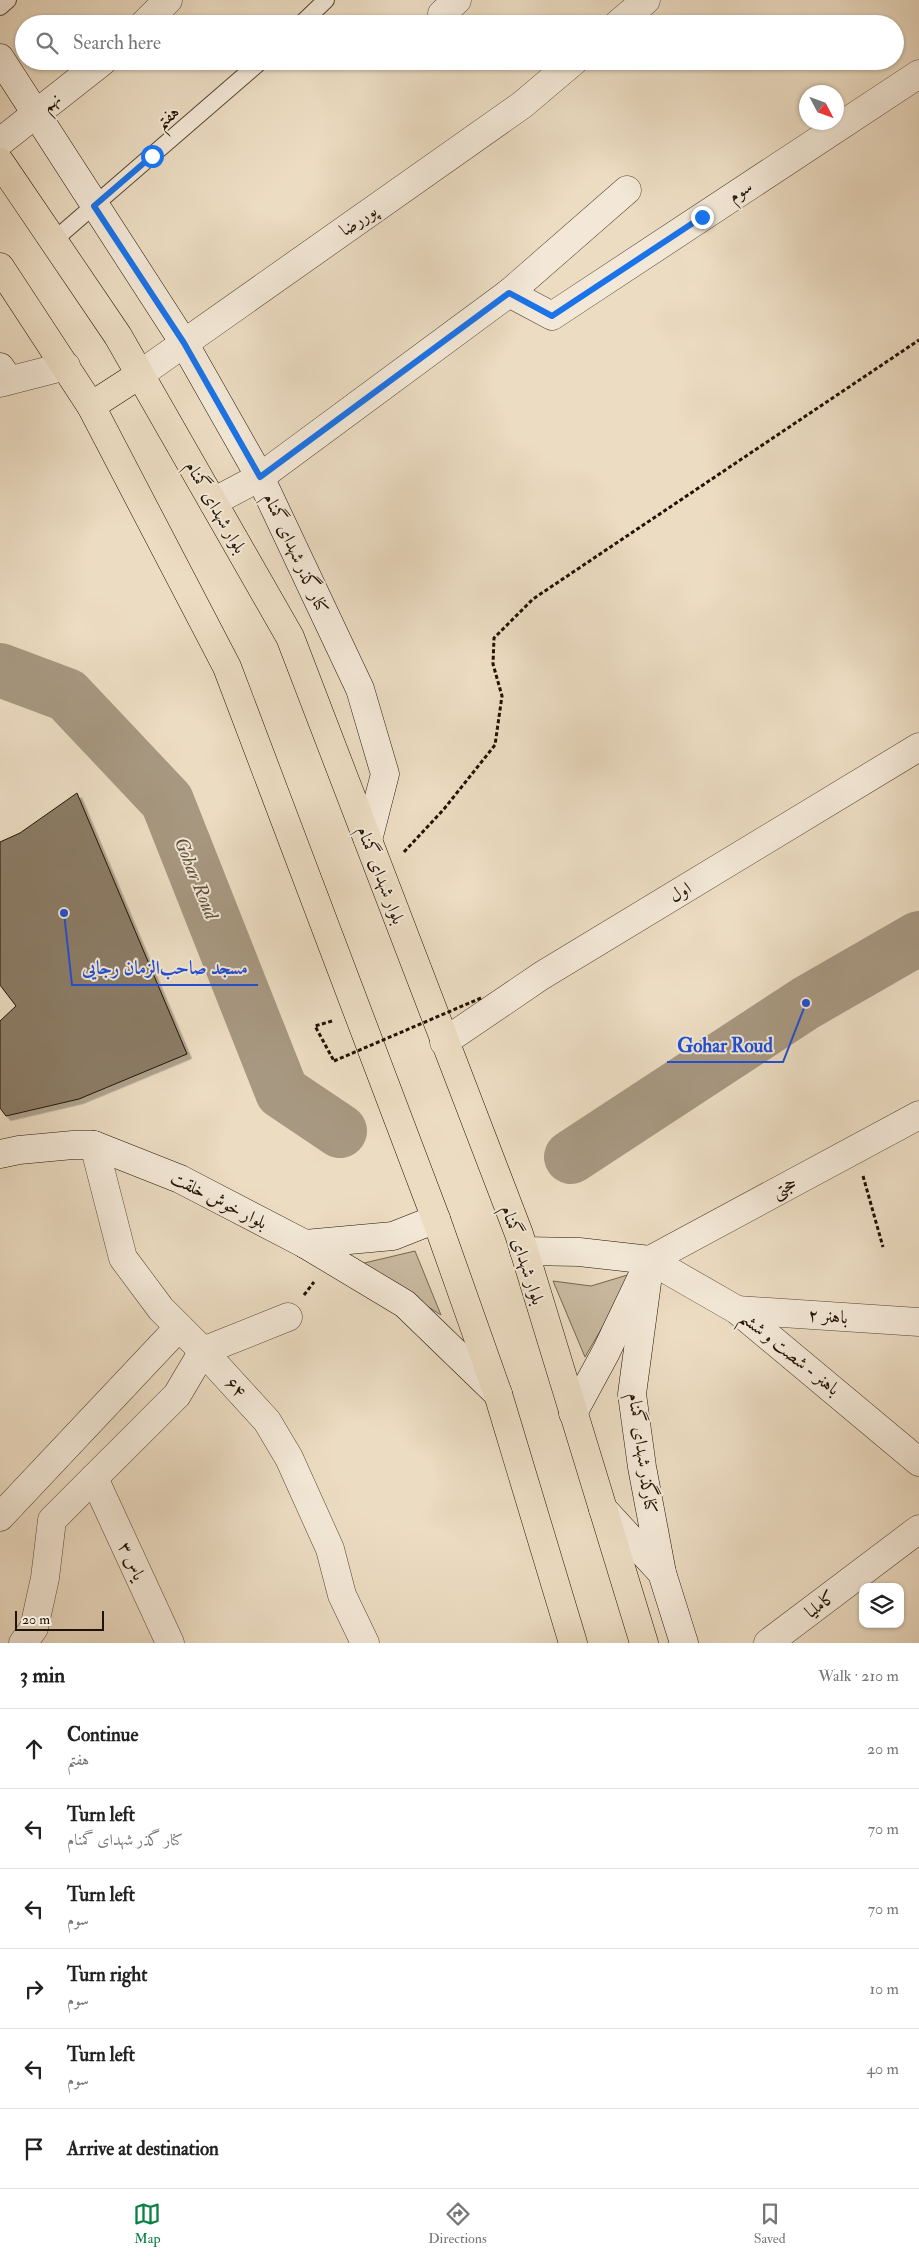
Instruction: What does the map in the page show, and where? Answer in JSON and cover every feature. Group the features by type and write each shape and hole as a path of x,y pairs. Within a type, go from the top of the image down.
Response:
{"highway":[{"name":"بلوار شهدای گمنام","path":"0,162 118,336 290,637 524,1251 644,1643"},
{"path":"0,266 92,406 227,667 436,1219 498,1394 573,1643"},
{"path":"92,406 139,375"}],"street":[{"path":"153,15 168,0"},
{"path":"628,15 646,0"},
{"name":"کنار گذر شهدای گمنام","path":"0,58 184,343 260,477 360,689 385,774 368,840"},
{"name":"نهم","path":"0,142 92,70"},
{"name":"پوررضا","path":"139,375 522,106 564,70"},
{"name":"سوم","path":"509,293 552,316 919,74"},
{"path":"213,502 260,477 509,293 627,190"},
{"path":"3,377 66,366"},
{"name":"اول","path":"444,1042 541,976 919,747"},
{"name":"حجتی","path":"650,1260 855,1149 918,1121"},
{"name":"بلوار خوش خلقت","path":"0,1154 73,1144 94,1145 180,1179 305,1244 406,1304 498,1394"},
{"name":"۶۴","path":"94,1145 122,1258 161,1309 267,1420 289,1458 330,1549 342,1595 365,1643"},
{"path":"305,1244 393,1236 436,1219"},
{"path":"524,1251 580,1252 650,1260 606,1352 573,1413"},
{"name":"باهنر - شصت و ششم","path":"650,1260 737,1310 919,1462"},
{"name":"کنارگذر شهدای گمنام","path":"650,1260 632,1394 642,1467 662,1573 684,1643"},
{"name":"باهنر ۲","path":"737,1310 919,1322"},
{"path":"23,1643 34,1628 45,1578 52,1520 177,1395 203,1351 288,1317"},
{"path":"0,1517 179,1327"},
{"name":"یاس ۳","path":"94,1478 170,1643"},
{"path":"23,1492 52,1520"},
{"path":"603,1509 662,1573"},
{"name":"کاملیا","path":"768,1643 919,1529"}],"lane":[{"path":"0,8 8,0"},
{"path":"310,15 326,0"},
{"name":"هفتم","path":"53,241 251,70"}],"path":[{"path":"382,876 444,809 495,745 502,696 493,664 494,638 533,599 919,340"},
{"path":"315,1026 334,1061 481,998"},
{"path":"855,1149 883,1247"},
{"path":"288,1317 331,1260"}],"shaded area":[{"path":"415,1251 441,1315 360,1264"},
{"path":"634,1273 585,1357 553,1281 591,1286"}],"building":[{"path":"77,793 187,1054 79,1099 6,1116 0,1108 0,1021 16,1006 0,985 0,842 20,833"}],"waterway":[{"name":"Gohar Roud","path":"0,670 67,695 167,801 282,1092 340,1131"},
{"name":"Gohar Roud","path":"571,1157 806,1003 919,938"}],"place":[{"name":"مسجد صاحب‌الزمان رجایی","path":"64,913"},
{"name":"Gohar Roud","path":"806,1003"}],"route":[{"path":"152,156 94,206 184,343 260,477 509,293 552,316 702,217"}]}
